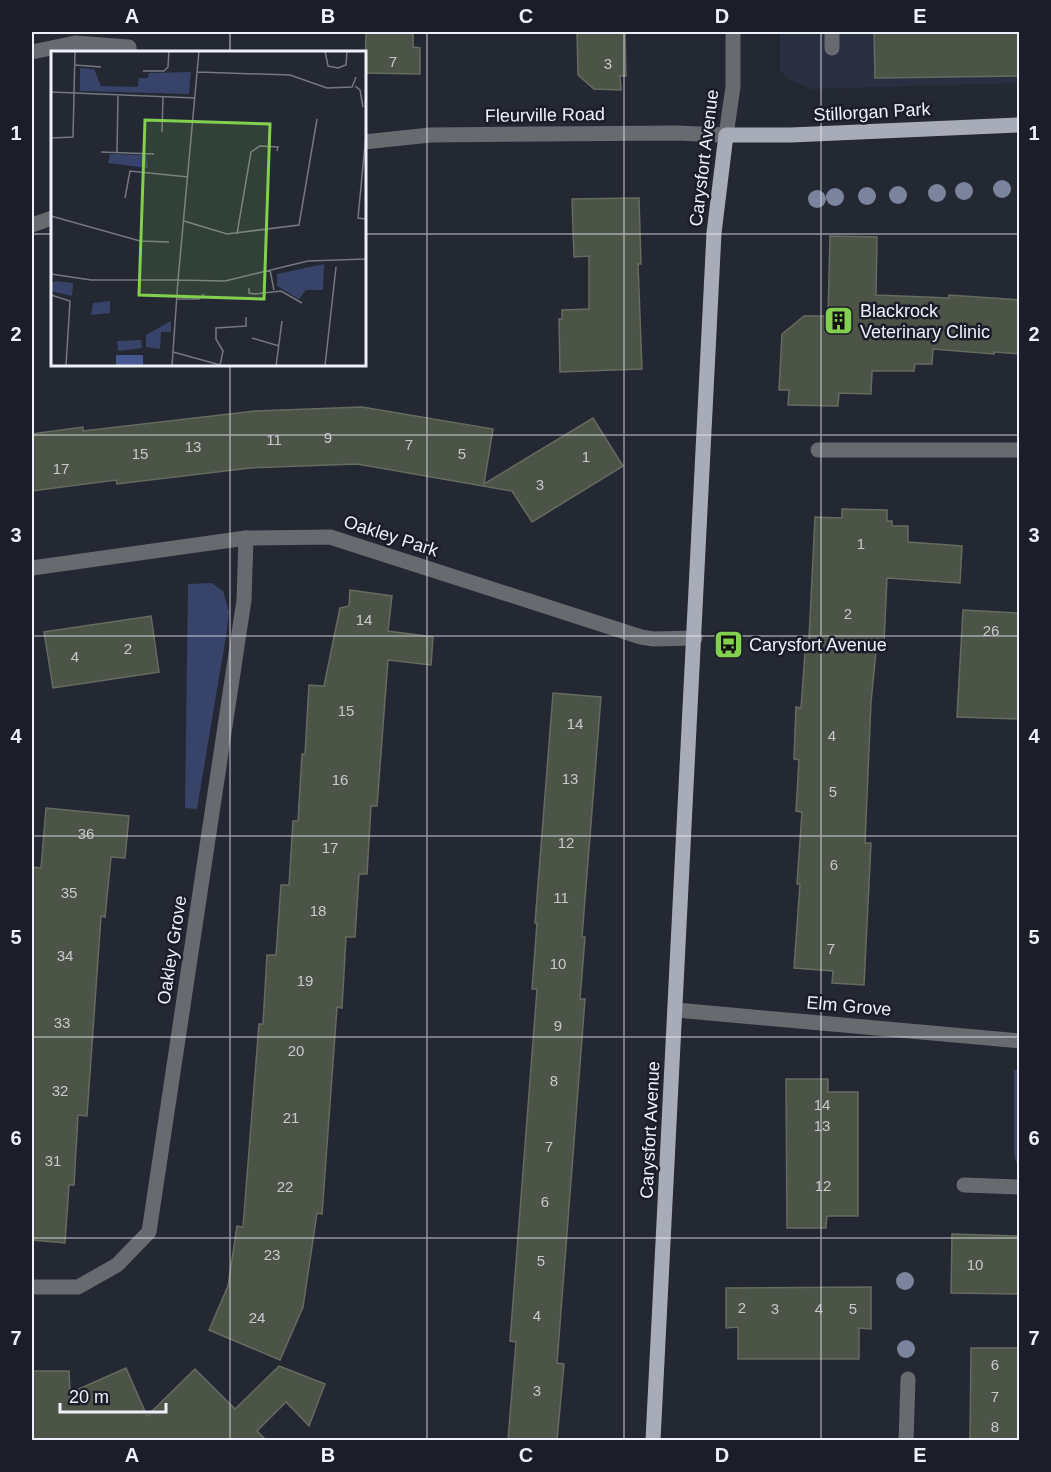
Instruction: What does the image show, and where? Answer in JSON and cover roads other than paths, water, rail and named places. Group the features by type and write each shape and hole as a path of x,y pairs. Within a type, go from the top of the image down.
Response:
{"main road":[{"name":"Stillorgan Park","path":"726,135 796,135 1020,125"},
{"name":"Carysfort Avenue","path":"654,1440 714,233 726,135"}],"street":[{"name":"Carysfort Avenue","path":"726,135 733,87 733,32"},
{"path":"832,32 832,48"},
{"path":"32,52 75,43 129,47 129,51"},
{"name":"Fleurville Road","path":"366,142 430,135 656,133 726,135"},
{"path":"32,225 51,218"},
{"path":"818,450 1020,450"},
{"name":"Oakley Park","path":"32,568 246,538 330,537 641,637 695,638"},
{"name":"Oakley Grove","path":"32,1287 78,1287 117,1265 149,1232 244,600 246,538"},
{"name":"Elm Grove","path":"676,1010 1020,1041"},
{"path":"964,1185 1020,1186"},
{"path":"906,1440 908,1379"}],"place":[{"name":"Blackrock Veterinary Clinic","path":"839,321"},
{"name":"Carysfort Avenue","path":"728,645"}]}
